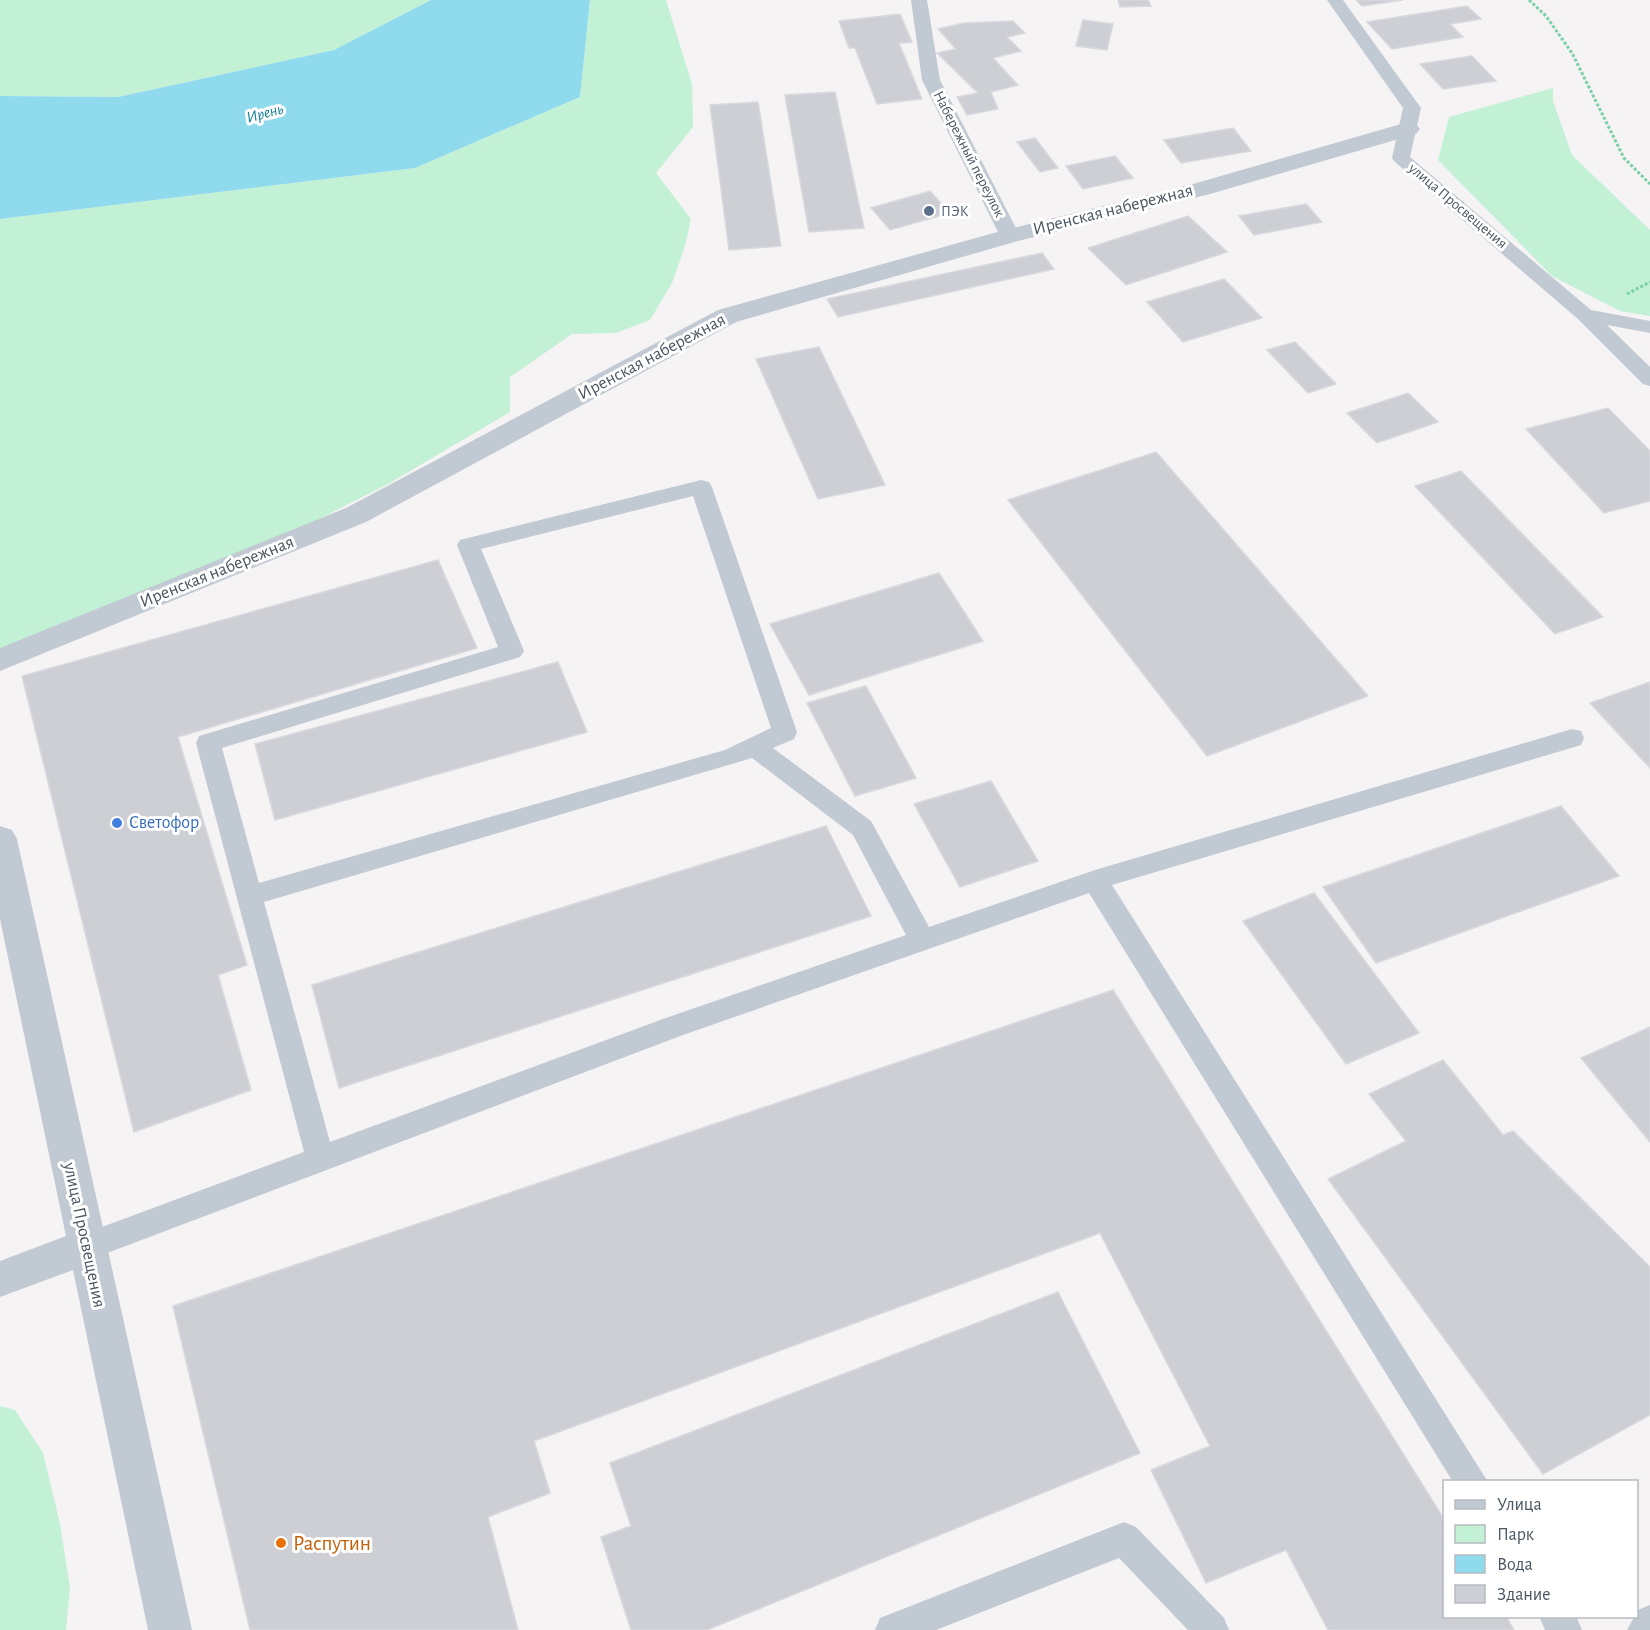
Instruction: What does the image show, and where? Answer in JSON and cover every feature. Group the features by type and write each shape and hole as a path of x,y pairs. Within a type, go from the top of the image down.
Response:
{"street":[{"name":"Иренская набережная","path":"0,660 356,515 727,316 1010,236 1201,189 1408,129"},
{"name":"улица Просвещения","path":"0,839 170,1630"},
{"path":"0,1279 86,1247"}],"lane":[{"name":"Набережный переулок","path":"918,0 931,80 1010,236"},
{"name":"улица Просвещения","path":"1335,0 1412,108 1401,158 1586,315 1650,379"},
{"path":"1586,315 1650,327"},
{"path":"249,896 732,757 785,732 701,487 468,545 512,651 208,743 249,896 320,1159"},
{"path":"86,1247 673,1027 1095,880 1572,738"},
{"path":"754,747 862,828 923,940"},
{"path":"1095,880 1471,1480"},
{"path":"892,1630 1124,1539 1212,1630"},
{"path":"1644,1630 1650,1622"}],"path":[{"path":"1529,0 1542,10 1580,63 1622,156 1650,184"}],"green space":[{"path":"0,0 431,0 334,50 118,97 0,96"},
{"path":"590,0 666,0 692,84 693,127 656,173 691,219 685,246 672,283 650,320 616,333 572,334 510,377 510,412 388,484 309,524 0,654 0,219 415,168 580,97"},
{"path":"1553,88 1553,101 1572,155 1650,230 1650,316 1620,311 1552,276 1438,160 1449,117"},
{"path":"0,1406 15,1410 43,1453 60,1524 70,1588 66,1630 0,1630"}],"water":[{"name":"Ирень","path":"431,0 590,0 580,97 415,168 0,219 0,96 118,97 334,50"}],"building":[{"path":"1118,0 1148,0 1151,6 1120,7"},
{"path":"1356,0 1403,0 1362,6"},
{"path":"1467,6 1481,19 1450,24 1463,37 1392,49 1367,22"},
{"path":"900,14 912,42 899,43 922,99 877,104 855,48 849,48 839,21"},
{"path":"1083,20 1113,24 1107,50 1076,46"},
{"path":"1013,21 1025,33 1007,37 1021,51 993,58 1018,85 991,92 998,109 967,115 957,97 978,93 937,53 956,49 938,29 964,23"},
{"path":"1472,56 1496,81 1443,89 1420,64"},
{"path":"835,92 864,228 809,232 785,95"},
{"path":"758,102 781,246 729,250 710,105"},
{"path":"1233,128 1251,151 1181,163 1164,140"},
{"path":"1035,138 1058,168 1040,172 1017,142"},
{"path":"1115,156 1133,178 1083,189 1066,166"},
{"path":"930,191 950,213 890,230 871,208"},
{"path":"1306,204 1322,222 1254,235 1239,216"},
{"path":"1188,216 1227,252 1126,285 1088,248"},
{"path":"1042,253 1054,269 838,317 827,299"},
{"path":"1224,279 1262,318 1183,342 1147,302"},
{"path":"1295,342 1336,384 1308,393 1267,350"},
{"path":"819,347 885,485 818,499 756,359"},
{"path":"1408,393 1438,422 1377,443 1347,413"},
{"path":"1608,408 1650,451 1650,501 1604,513 1526,429"},
{"path":"1156,452 1368,696 1207,756 1008,500"},
{"path":"1461,471 1603,617 1555,634 1415,486"},
{"path":"438,560 477,648 178,737 247,965 218,975 251,1090 134,1132 22,676"},
{"path":"939,573 983,641 809,695 770,624"},
{"path":"558,662 587,732 275,820 255,744"},
{"path":"1650,682 1650,768 1590,703"},
{"path":"866,686 916,778 855,796 807,703"},
{"path":"991,781 1038,861 960,887 914,804"},
{"path":"1561,806 1619,876 1376,963 1323,887"},
{"path":"826,826 871,916 339,1088 312,985"},
{"path":"1314,893 1419,1033 1346,1064 1243,921"},
{"path":"1113,990 1443,1517 1443,1618 1507,1618 1514,1630 1328,1630 1286,1550 1206,1583 1151,1470 1210,1446 1100,1233 534,1441 550,1493 488,1517 518,1630 250,1630 173,1306"},
{"path":"1650,1027 1650,1142 1581,1058"},
{"path":"1443,1060 1503,1135 1513,1131 1650,1267 1650,1415 1543,1474 1328,1179 1406,1141 1369,1094"},
{"path":"1058,1292 1140,1453 707,1630 631,1630 601,1537 631,1526 610,1463"}],"place":[{"name":"ПЭК","path":"929,211"},
{"name":"Светофор","path":"117,823"},
{"name":"Распутин","path":"281,1543"}]}
